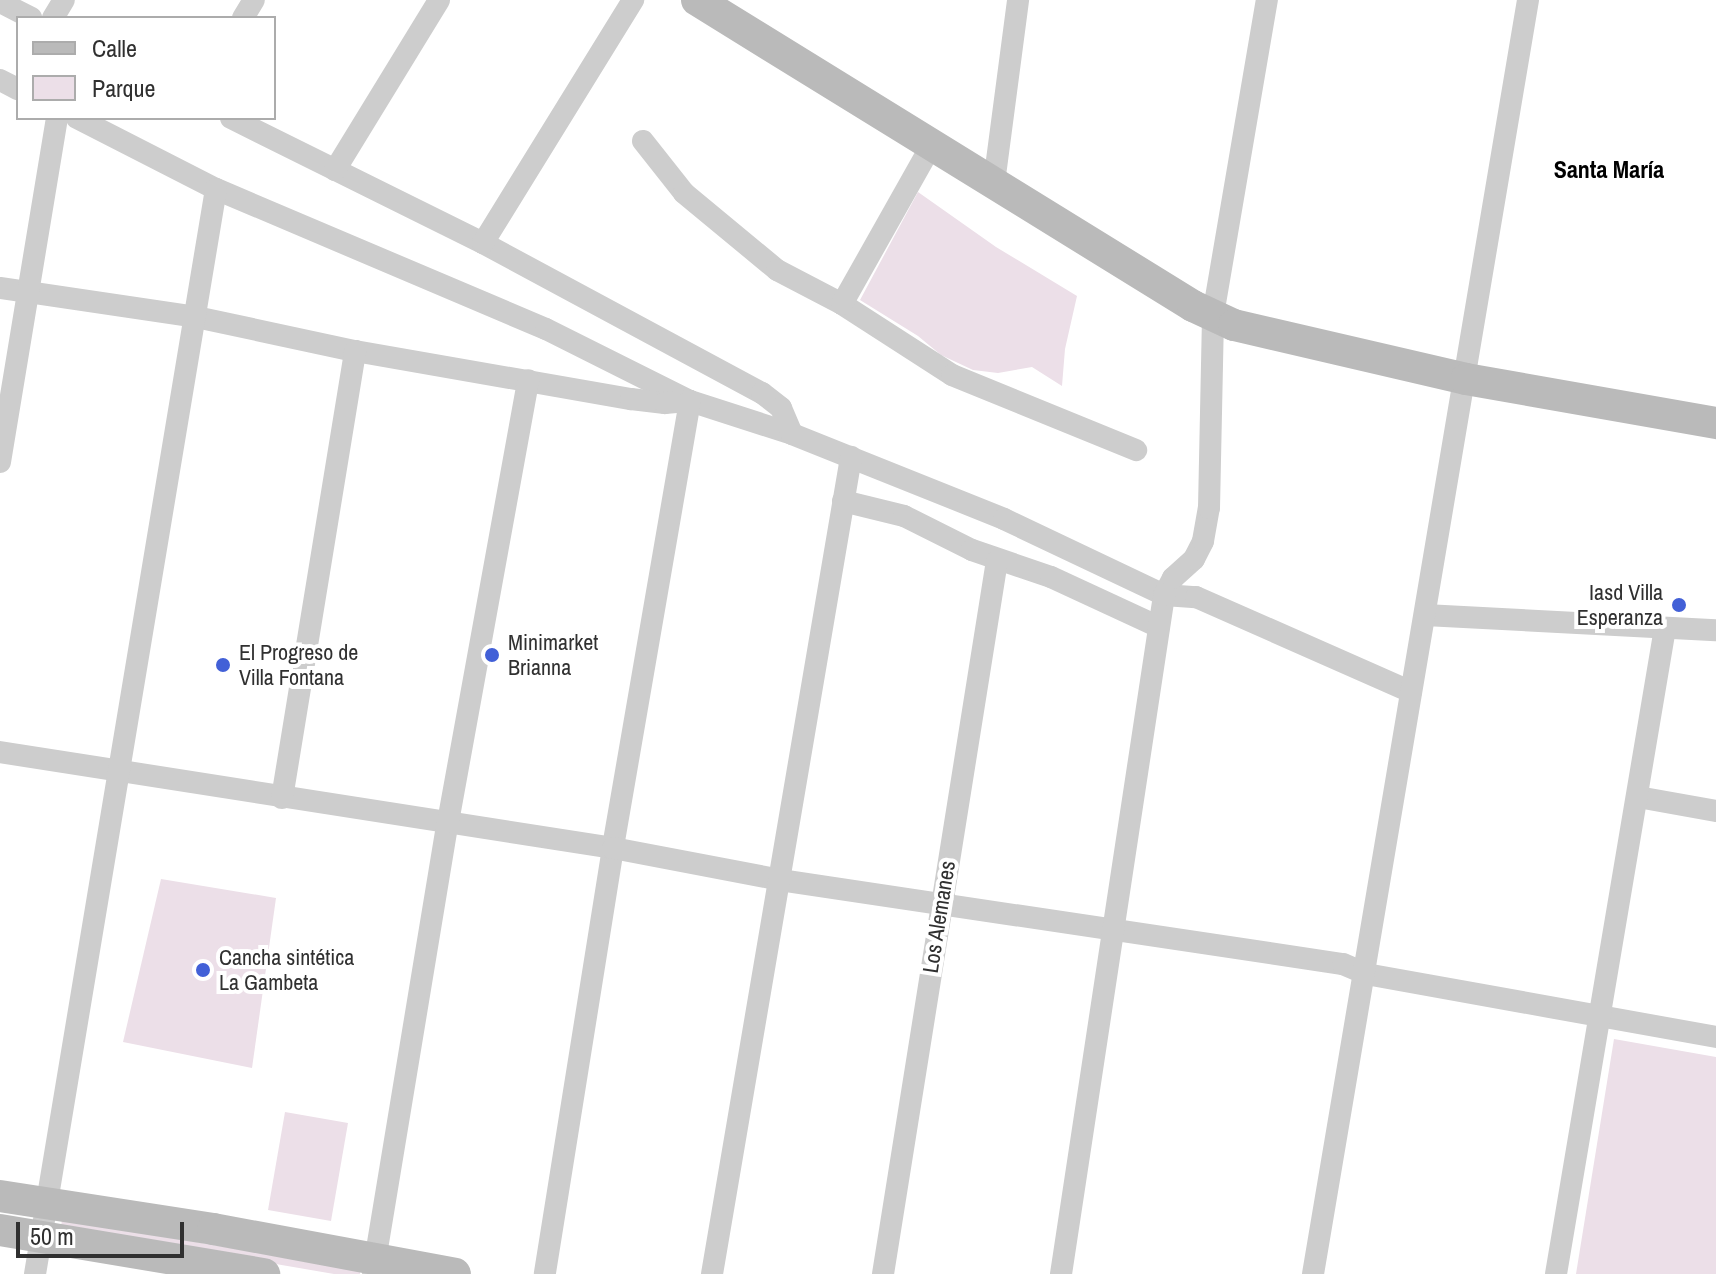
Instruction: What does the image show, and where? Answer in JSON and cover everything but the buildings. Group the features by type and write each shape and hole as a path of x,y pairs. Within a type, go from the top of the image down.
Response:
{"street":[{"path":"335,170 439,0"},
{"path":"483,243 633,0"},
{"path":"697,0 994,183 1234,325 1466,379 1716,423"},
{"path":"994,183 1018,0"},
{"path":"1061,1274 1116,929 1164,595 1173,578 1198,550 1209,508 1213,315 1267,0"},
{"path":"1313,1274 1528,0"},
{"path":"0,2 27,16"},
{"path":"0,462 57,120"},
{"path":"81,120 216,189 532,322 690,401 851,457 1004,519 1164,595 1196,597 1411,692"},
{"path":"235,120 483,243 762,393 781,408 792,434"},
{"path":"643,141 684,193 777,270 842,304 952,375 1136,450"},
{"path":"842,304 932,144"},
{"path":"35,1274 50,1204 216,189"},
{"path":"0,288 196,317 355,351 665,403 690,401"},
{"path":"282,798 355,351"},
{"path":"374,1267 448,822 528,380"},
{"path":"545,1274 613,848 690,401"},
{"path":"712,1274 851,457"},
{"path":"843,501 904,516 997,561 1051,577 1159,627"},
{"name":"Los Alemanes","path":"883,1274 997,561"},
{"path":"1425,615 1716,630"},
{"path":"1556,1274 1665,628"},
{"path":"0,752 613,848 780,880 1343,964 1366,974 1716,1037"},
{"path":"1638,797 1716,811"},
{"path":"0,1196 374,1267 455,1274"},
{"path":"0,1230 206,1269 264,1274"}],"green space":[{"path":"918,192 996,247 1077,296 1065,349 1062,386 1032,367 998,373 973,370 941,355 918,336 860,300"},
{"name":"Cancha sintética La Gambeta","path":"161,879 276,898 252,1068 123,1042"},
{"path":"1614,1039 1716,1057 1716,1274 1576,1274"},
{"path":"285,1112 348,1123 331,1221 268,1210"},
{"path":"62,1219 360,1270 360,1274 334,1274 61,1227"}],"place":[{"name":"Iasd Villa Esperanza","path":"1679,605"},
{"name":"Minimarket Brianna","path":"492,655"},
{"name":"El Progreso de Villa Fontana","path":"223,665"},
{"name":"Cancha sintética La Gambeta","path":"203,970"}],"district":[{"name":"Santa María","path":"1609,170"}]}
